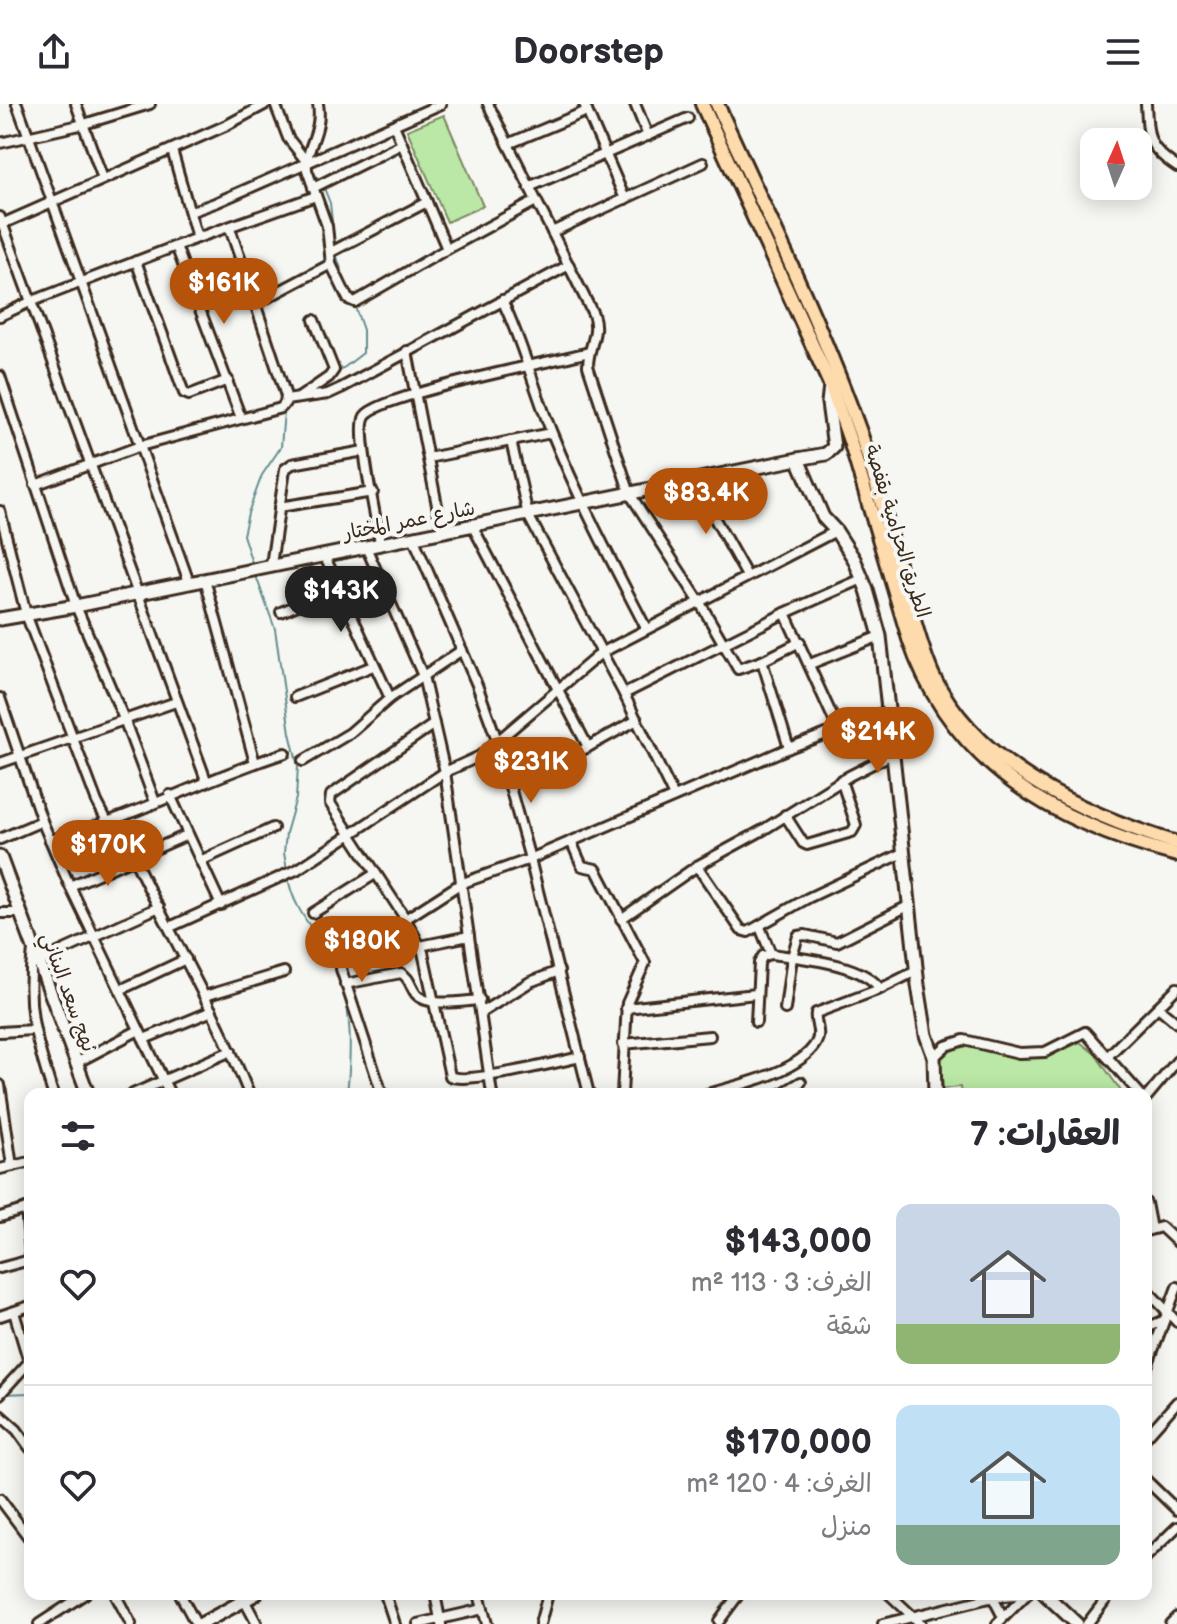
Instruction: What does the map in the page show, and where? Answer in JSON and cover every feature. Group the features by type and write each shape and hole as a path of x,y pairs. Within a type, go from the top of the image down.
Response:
{"main road":[{"name":"الطريق الحزامية بقفصة","path":"702,104 830,384 917,661 926,683 948,719 1002,776 1046,804 1119,836 1177,855"},
{"name":"الطريق الحزامية بقفصة","path":"717,104 834,362 861,435 925,657 940,688 978,736 1012,766 1039,784 1100,815 1177,843"}],"street":[{"path":"17,104 189,582"},
{"path":"76,104 103,179"},
{"path":"0,143 84,124 150,104"},
{"path":"206,780 1,221 172,150 266,104"},
{"path":"275,104 288,138 306,162 327,226 331,264 348,299 355,302 536,201"},
{"path":"306,162 321,119 319,104"},
{"path":"488,104 596,322 595,339 589,352 590,373 630,494 699,601 738,669 800,642"},
{"path":"635,104 648,136"},
{"path":"1146,104 1149,137 1155,151 1177,167"},
{"path":"190,212 436,105"},
{"path":"508,144 585,108 625,199"},
{"path":"529,187 688,118"},
{"path":"394,125 447,249"},
{"path":"0,316 315,192 402,144"},
{"path":"172,150 197,238"},
{"path":"552,232 703,163"},
{"path":"331,252 427,202"},
{"path":"230,228 257,303 286,400"},
{"path":"176,246 241,418"},
{"path":"136,261 184,393 189,395 228,380"},
{"path":"257,303 331,264"},
{"path":"35,485 140,446 281,408 286,400 328,394 569,265"},
{"path":"502,300 551,433 582,503 646,628"},
{"path":"299,397 329,377 334,370 314,320"},
{"path":"407,351 442,531"},
{"path":"380,543 364,451 363,424 366,416 385,403 417,393 589,352"},
{"path":"0,376 76,606 155,802"},
{"name":"شارع عمر المختار","path":"0,619 826,454 834,447 828,403 830,384"},
{"path":"428,458 551,433"},
{"path":"511,441 528,515 624,694 674,797"},
{"path":"259,568 279,507 283,472 288,466 364,451"},
{"path":"798,459 815,503 846,546 862,579 880,636 916,971 926,1035 934,1057 935,1088"},
{"path":"693,480 747,576"},
{"path":"279,507 373,492"},
{"path":"0,511 26,614 97,802 112,821 170,927 246,1088"},
{"path":"472,525 588,747"},
{"path":"170,927 298,869 445,772 480,756 601,653 836,531"},
{"path":"413,537 497,740 588,1088"},
{"path":"366,547 423,676 445,772 491,1088"},
{"path":"324,555 390,698"},
{"path":"205,579 255,763"},
{"path":"624,694 785,613 862,579"},
{"path":"281,612 338,588"},
{"path":"785,613 838,729"},
{"path":"810,664 880,636"},
{"path":"303,761 350,733 390,698 462,650"},
{"path":"762,661 789,748"},
{"path":"295,697 373,666"},
{"path":"0,698 50,840 167,1088"},
{"path":"0,763 176,702"},
{"path":"380,1088 345,984 340,966 343,959 460,884 530,859 789,748 890,710"},
{"path":"548,769 637,720"},
{"path":"434,724 331,795 330,803 420,946 428,969 450,1076 457,1080 489,1076 580,1057"},
{"path":"50,840 112,821 206,780 285,753"},
{"path":"621,919 697,866 841,780 894,753"},
{"path":"785,815 807,845 852,832 856,825 841,780"},
{"path":"170,795 221,905"},
{"path":"0,839 42,821"},
{"path":"200,861 273,828"},
{"path":"70,886 187,835"},
{"path":"571,841 582,866 596,869 645,963 626,1008 622,1088"},
{"path":"697,866 741,930 748,932 808,898 903,853"},
{"name":"نهج سعد البناني","path":"0,857 86,1088"},
{"path":"313,913 375,874"},
{"path":"785,1009 792,957 800,935 837,942 910,905"},
{"path":"38,962 159,907"},
{"path":"0,913 22,913"},
{"path":"760,927 771,954"},
{"path":"420,946 469,936"},
{"path":"33,947 30,994 33,1030 51,1088"},
{"path":"756,1022 760,959 771,954 861,973 880,989"},
{"path":"120,990 186,959"},
{"path":"482,1012 530,982 559,971"},
{"path":"740,1088 793,1064 807,1054 819,1034 816,1013 880,989 916,971"},
{"path":"205,996 284,972"},
{"path":"345,984 401,973 406,975 419,996 433,1000 480,1000"},
{"path":"1107,1057 1177,988"},
{"path":"626,1008 756,994"},
{"path":"1158,1007 1177,1023"},
{"path":"144,1039 212,1011"},
{"path":"0,1032 33,1030"},
{"path":"76,1063 139,1030"},
{"path":"934,1057 946,1046 964,1040 1019,1053 1045,1052 1084,1031 1135,1088"},
{"path":"623,1044 710,1036"},
{"path":"146,1088 231,1051"},
{"path":"1152,1091 1177,1061"},
{"path":"791,1088 801,1082"},
{"path":"0,1085 12,1166"},
{"path":"0,1169 24,1163"},
{"path":"0,1217 24,1209"},
{"path":"1152,1229 1161,1227 1177,1242"},
{"path":"0,1268 24,1262"},
{"path":"1152,1352 1177,1287"},
{"path":"1152,1298 1165,1316 1177,1322"},
{"path":"0,1316 24,1308"},
{"path":"14,1312 24,1345"},
{"path":"1152,1324 1165,1316"},
{"path":"0,1394 24,1367"},
{"path":"1152,1430 1176,1404"},
{"path":"0,1415 24,1440"},
{"path":"17,1430 24,1433"},
{"path":"1152,1486 1177,1510"},
{"path":"0,1499 24,1531"},
{"path":"1152,1551 1177,1527"},
{"path":"39,1624 72,1600"},
{"path":"118,1600 131,1624"},
{"path":"184,1600 198,1624 237,1600"},
{"path":"244,1600 257,1624"},
{"path":"387,1600 395,1624"},
{"path":"436,1600 441,1622"},
{"path":"481,1600 487,1624"},
{"path":"540,1624 546,1600"},
{"path":"719,1621 735,1600"},
{"path":"895,1600 921,1624"},
{"path":"883,1624 977,1600"},
{"path":"993,1600 1000,1621 1021,1600"},
{"path":"1051,1600 1077,1624"},
{"path":"1087,1624 1105,1600"},
{"path":"418,1624 441,1622 483,1609"},
{"path":"1170,1624 1177,1617"}],"green space":[{"path":"444,115 483,206 447,222 407,130"},
{"path":"1080,1042 1095,1054 1119,1088 943,1088 940,1058 958,1047 978,1047 1018,1058 1034,1058"}],"waterway":[{"path":"320,130 324,118 322,104"},
{"path":"312,157 317,140"},
{"path":"312,163 313,172 321,182"},
{"path":"324,188 330,203 335,248"},
{"path":"336,254 348,290"},
{"path":"337,373 363,353 363,330 355,307"},
{"path":"253,566 243,535 262,475 281,447 284,411"},
{"path":"256,576 275,629 290,733 298,766 296,798 286,833 284,853 287,870"},
{"path":"288,877 302,914 331,958 342,984 350,1031 347,1088"},
{"path":"3,1394 24,1393"}]}
